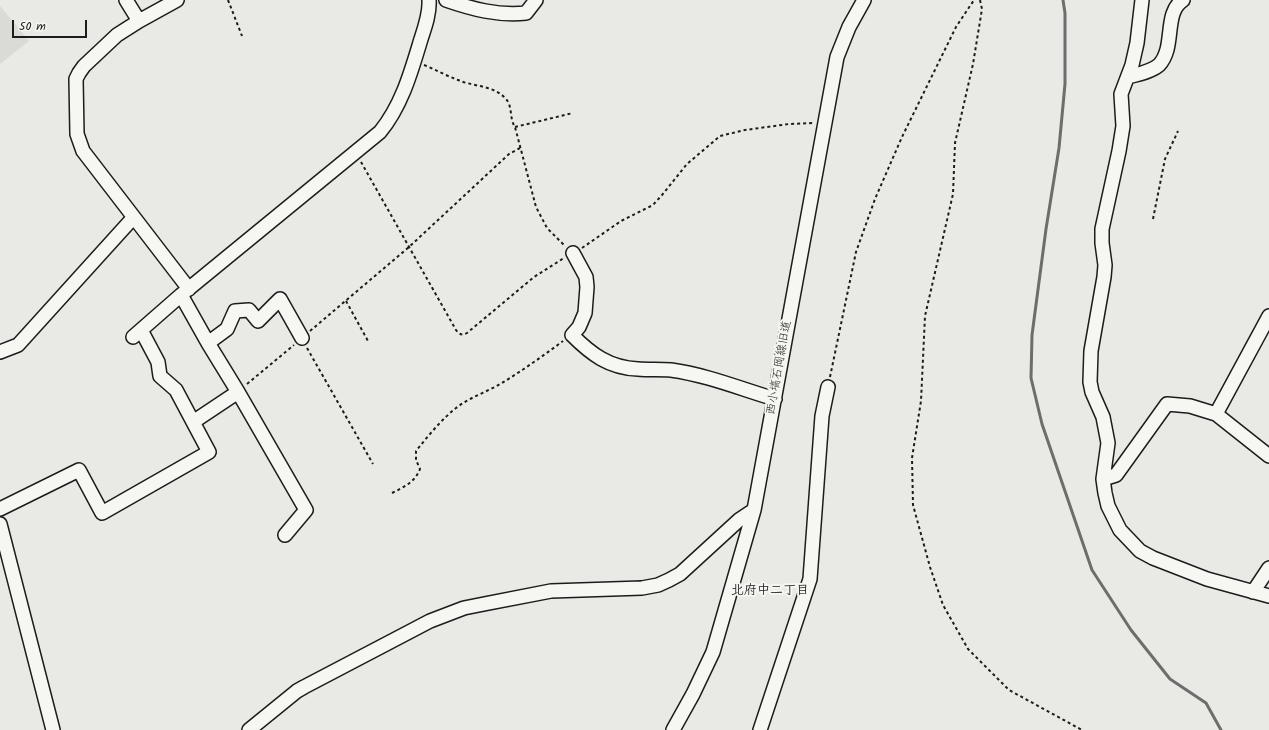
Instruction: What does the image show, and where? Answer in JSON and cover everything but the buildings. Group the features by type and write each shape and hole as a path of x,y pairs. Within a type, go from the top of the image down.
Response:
{"street":[{"path":"126,0 140,20"},
{"path":"177,0 140,20 106,44 84,66 76,79 77,134 83,151 133,218 185,292 208,343 306,510 285,535"},
{"path":"0,509 79,470 102,513 209,452 176,390 160,376 158,362 137,333 380,132 390,120 405,90 426,20 429,0"},
{"path":"446,0 462,6 494,13 509,14 526,12 536,0"},
{"name":"西小塙石岡線旧道","path":"673,730 694,694 713,652 754,510 837,57 848,27 864,0"},
{"path":"1142,0 1137,43 1132,66 1121,94 1123,126 1102,229 1105,265 1104,277 1089,371 1092,392 1103,417 1108,443 1102,479 1108,506 1120,530 1140,551 1153,558 1208,579 1269,596"},
{"path":"1128,77 1149,71 1159,65 1166,55 1172,14 1179,2 1183,0"},
{"path":"0,352 18,345 133,218"},
{"path":"573,253 586,277 587,287 585,313 579,327 572,335 587,350 599,358 619,366 636,369 671,370 711,379 775,399"},
{"path":"208,343 227,329 235,311 250,310 258,321 280,299 302,338"},
{"path":"1216,414 1269,316"},
{"path":"760,730 810,579 822,416 828,387"},
{"path":"193,422 238,392"},
{"path":"1102,479 1116,474 1167,404 1190,406 1216,414 1269,456"},
{"path":"249,730 300,689 430,621 464,608 551,591 642,588 658,585 680,574 739,520 754,510"},
{"path":"0,524 3,543 53,730"},
{"path":"1253,592 1269,568"}],"path":[{"path":"228,0 242,36"},
{"path":"828,387 856,252 875,199 902,137 956,27 974,0"},
{"path":"980,0 982,9 973,64 955,143 953,194 925,316 921,401 912,458 913,505 930,567 943,605 968,649 1009,690 1082,730"},
{"path":"415,60 459,81 497,91 506,99 511,108 511,121 515,127 536,207 547,228 573,253"},
{"path":"515,127 573,113"},
{"path":"356,152 456,330 460,334 464,335 478,325 534,277 621,221 653,205 687,164 720,136 735,132 789,124 824,122"},
{"path":"1153,219 1165,159 1178,131"},
{"path":"238,392 409,247 509,154 520,148"},
{"path":"346,301 368,341"},
{"path":"392,494 405,487 417,477 420,469 416,460 416,451 440,423 455,409 467,400 527,367 572,335"},
{"path":"302,338 373,464"}],"shaded area":[{"path":"0,6 29,41 0,64"}],"waterway":[{"path":"1063,0 1065,13 1065,84 1059,148 1046,229 1032,335 1031,378 1042,424 1092,570 1131,630 1170,679 1206,703 1221,730"}],"district":[{"name":"北府中二丁目","path":"770,592"}]}
